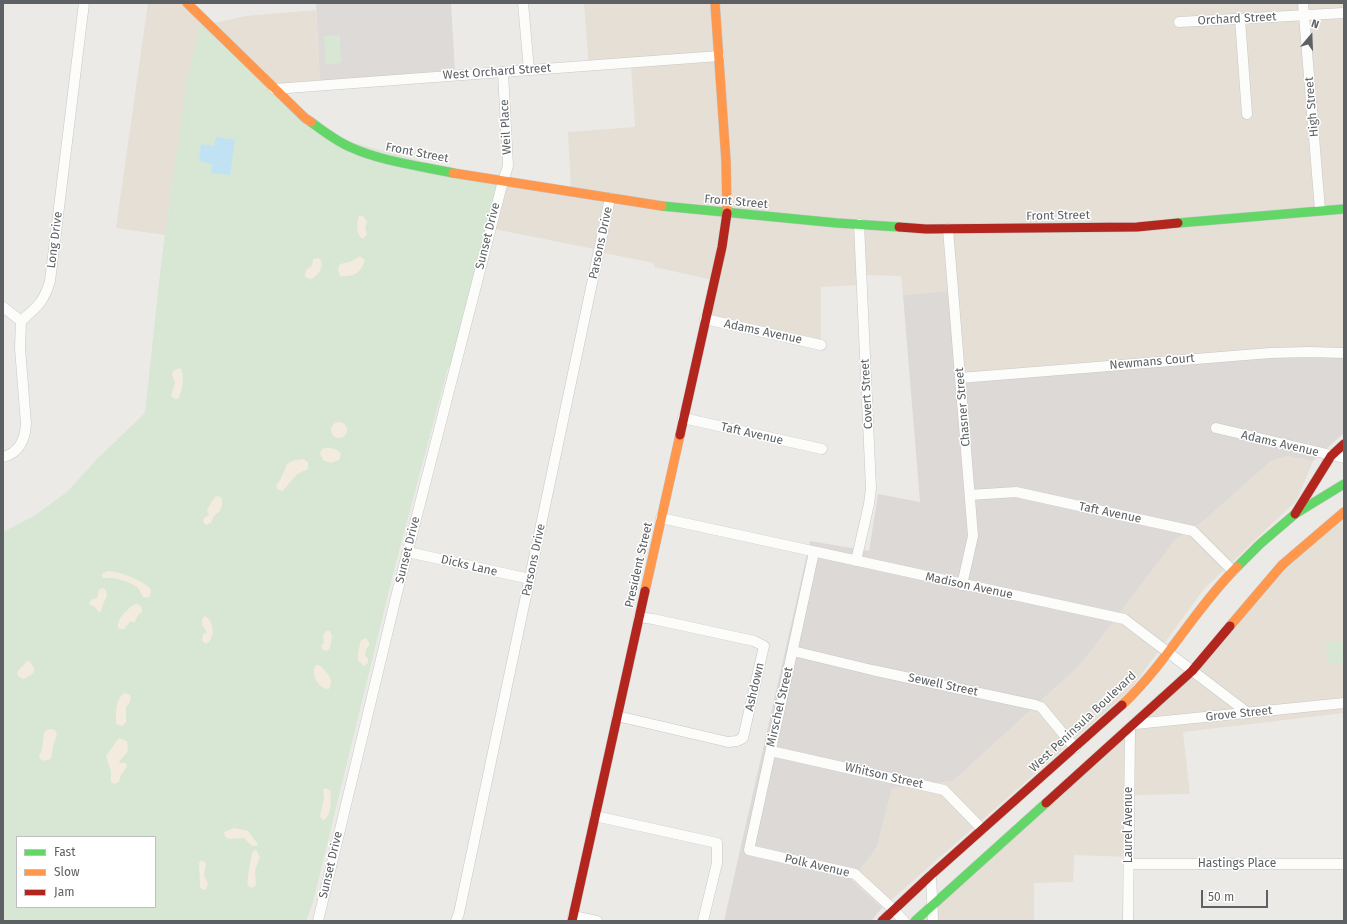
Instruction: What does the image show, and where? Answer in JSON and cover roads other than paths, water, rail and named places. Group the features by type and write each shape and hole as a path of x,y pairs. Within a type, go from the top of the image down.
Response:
{"main road":[{"name":"Front Street","path":"187,3 305,118 327,134 350,147 377,158 453,173 675,208 926,229 1137,227 1344,209"},
{"name":"President Street","path":"572,918 722,247 727,213 726,161 715,3"},
{"path":"1295,514 1331,456 1344,444"},
{"name":"West Peninsula Boulevard","path":"882,921 893,909 1135,693 1168,653 1207,601 1233,571 1260,544 1295,514 1344,484"},
{"path":"915,921 1192,671 1282,565 1344,512"}],"street":[{"name":"Long Drive","path":"21,321 43,300 50,281 84,3"},
{"path":"523,3 529,70"},
{"name":"High Street","path":"1303,3 1320,210"},
{"name":"Orchard Street","path":"1179,22 1344,13"},
{"path":"1240,19 1247,114"},
{"name":"West Orchard Street","path":"274,88 719,56"},
{"name":"Weil Place","path":"503,72 508,166 503,181"},
{"name":"Sunset Drive","path":"318,921 408,552 503,181"},
{"name":"Parsons Drive","path":"456,921 459,913 530,580 610,198"},
{"name":"Covert Street","path":"856,561 869,504 871,488 859,224"},
{"name":"Chasner Street","path":"948,229 973,536 962,585"},
{"path":"3,307 21,321 20,348 26,424 25,434 19,448 3,457"},
{"name":"Adams Avenue","path":"705,319 821,345"},
{"name":"Newmans Court","path":"960,378 1270,353 1309,352 1344,354"},
{"name":"Taft Avenue","path":"683,418 822,450"},
{"name":"Adams Avenue","path":"1216,428 1344,458"},
{"name":"Taft Avenue","path":"970,495 1016,492 1193,531 1233,571"},
{"name":"Madison Avenue","path":"661,518 1124,620 1248,713"},
{"name":"Dicks Lane","path":"408,552 530,580"},
{"name":"Mirschel Street","path":"760,853 749,850 814,552"},
{"name":"Ashdown","path":"617,716 728,742 737,741 743,738 746,728 764,646 754,641 639,617"},
{"name":"Sewell Street","path":"793,651 1041,707 1075,748"},
{"name":"Grove Street","path":"1132,726 1344,703"},
{"name":"Laurel Avenue","path":"1128,921 1132,726"},
{"name":"Whitson Street","path":"770,751 944,790 982,829"},
{"path":"595,816 717,844 717,863 703,921"},
{"name":"Polk Avenue","path":"760,853 855,874 904,921"},
{"name":"Hastings Place","path":"1129,864 1344,864"},
{"path":"931,875 933,921"},
{"path":"572,918 597,921"}],"water":[{"path":"216,137 235,140 230,175 211,173 212,164 199,161 201,144 214,146"}]}
